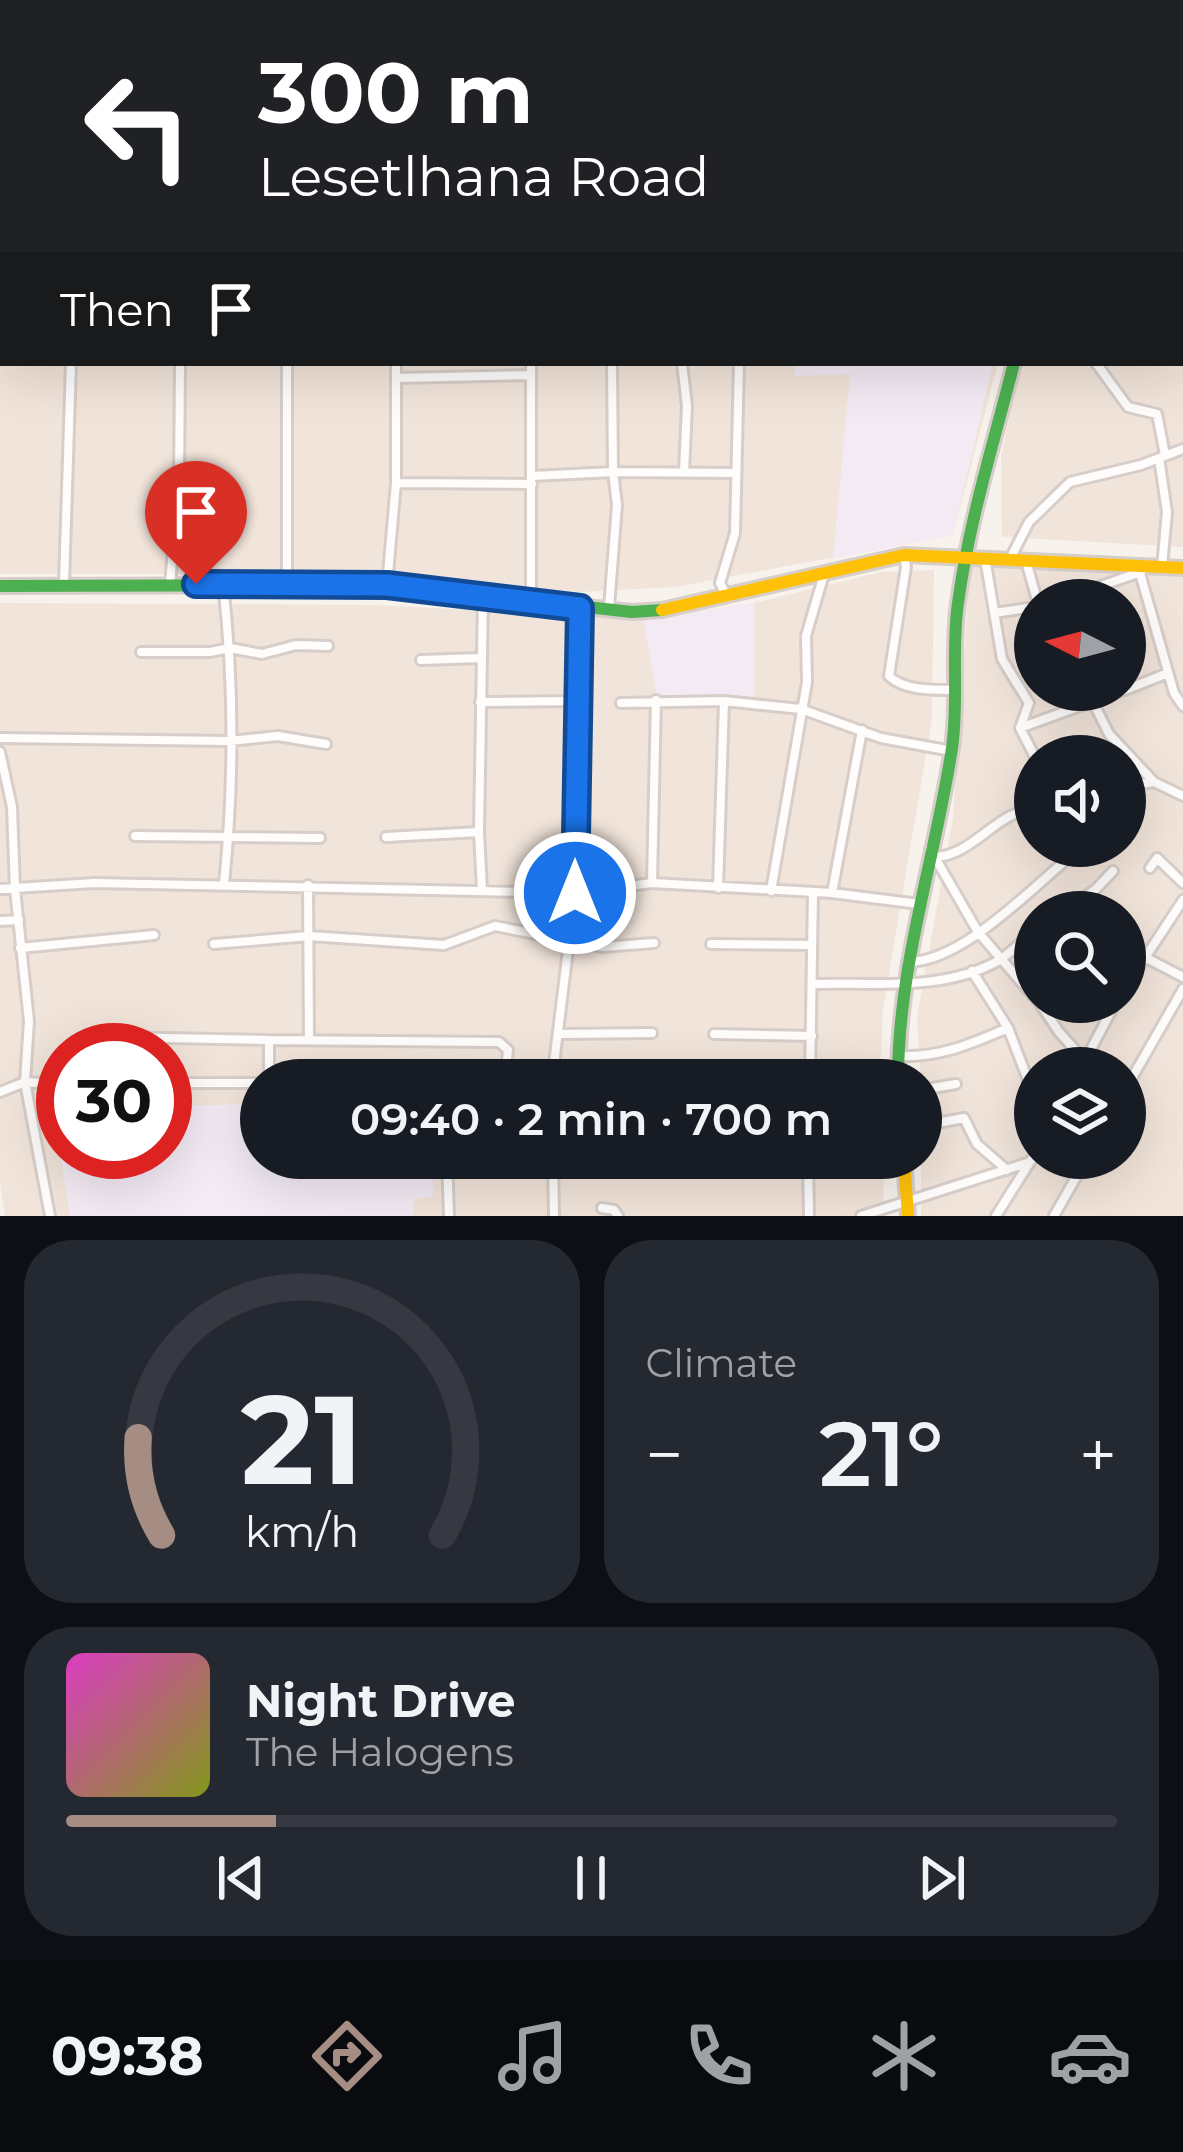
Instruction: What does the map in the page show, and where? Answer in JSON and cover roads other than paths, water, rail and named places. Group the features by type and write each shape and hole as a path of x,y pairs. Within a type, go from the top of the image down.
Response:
{"street":[{"path":"64,584 71,366"},
{"path":"170,586 180,366"},
{"path":"281,586 287,573 286,366"},
{"path":"387,585 396,483 396,366"},
{"path":"531,366 531,602"},
{"path":"609,608 617,505 612,366"},
{"path":"682,366 687,406 684,472"},
{"path":"727,596 720,583 734,546 739,366"},
{"path":"896,1059 905,962 933,853 952,751 957,609 1013,366"},
{"path":"1098,366 1126,405 1157,414 1167,512 1162,568"},
{"path":"396,378 531,375"},
{"path":"1010,560 1030,522 1070,482 1183,448"},
{"path":"396,483 532,480 613,472 736,472"},
{"path":"0,586 387,585 580,608 659,611 904,555 1183,568"},
{"path":"904,555 889,676 898,683 933,690 957,689"},
{"path":"985,558 1002,659 1029,703 1020,728 1024,735"},
{"path":"1026,560 1030,579"},
{"path":"1114,579 1140,569"},
{"path":"1140,569 1168,673 1183,706"},
{"path":"771,891 807,674 806,636 825,573"},
{"path":"223,583 230,648 229,836 224,884"},
{"path":"482,890 483,595"},
{"path":"555,1059 575,893 580,608"},
{"path":"994,613 1014,609"},
{"path":"141,652 230,648 262,654 296,646 328,646"},
{"path":"421,660 481,658"},
{"path":"1146,682 1168,673"},
{"path":"652,883 656,700"},
{"path":"480,702 576,701"},
{"path":"621,703 724,701 801,709 910,745 952,751"},
{"path":"718,888 724,701"},
{"path":"1020,728 1062,711"},
{"path":"1098,711 1109,734 1154,782 1183,796"},
{"path":"832,893 862,730"},
{"path":"0,738 230,741 278,736 326,744"},
{"path":"0,752 12,807 29,1021 26,1082 50,1216"},
{"path":"1146,783 1154,782"},
{"path":"0,809 12,807"},
{"path":"933,853 968,847 1014,814"},
{"path":"386,837 479,832"},
{"path":"135,836 320,838"},
{"path":"933,853 978,932 1014,974"},
{"path":"1150,868 1157,857 1183,883"},
{"path":"905,962 925,962 978,932 1058,867"},
{"path":"1092,891 1113,871"},
{"path":"0,889 94,883 575,893 652,883 832,893 919,904"},
{"path":"308,885 309,1040"},
{"path":"811,1059 813,892"},
{"path":"1146,957 1183,900"},
{"path":"0,921 20,920"},
{"path":"214,944 309,937 444,945 495,926 602,947 654,944"},
{"path":"20,947 154,935"},
{"path":"711,944 812,945"},
{"path":"812,984 902,981 922,985 1000,960 1014,948"},
{"path":"1146,961 1183,977"},
{"path":"972,971 1015,1047"},
{"path":"1146,1055 1181,996"},
{"path":"896,1056 923,1058 947,1052 1008,1028"},
{"path":"558,1034 652,1034"},
{"path":"714,1034 812,1036"},
{"path":"192,1038 499,1042 508,1050 507,1059"},
{"path":"267,1059 269,1040"},
{"path":"192,1083 240,1082"},
{"path":"0,1092 36,1083"},
{"path":"942,1086 956,1084"},
{"path":"942,1123 966,1119 977,1144 1009,1171"},
{"path":"861,1216 908,1210 1014,1168"},
{"path":"448,1179 449,1216"},
{"path":"553,1179 554,1216"},
{"path":"808,1179 809,1216"},
{"path":"906,1179 908,1210"},
{"path":"996,1216 1020,1179"},
{"path":"1054,1216 1075,1179"},
{"path":"602,1208 618,1216"}]}
